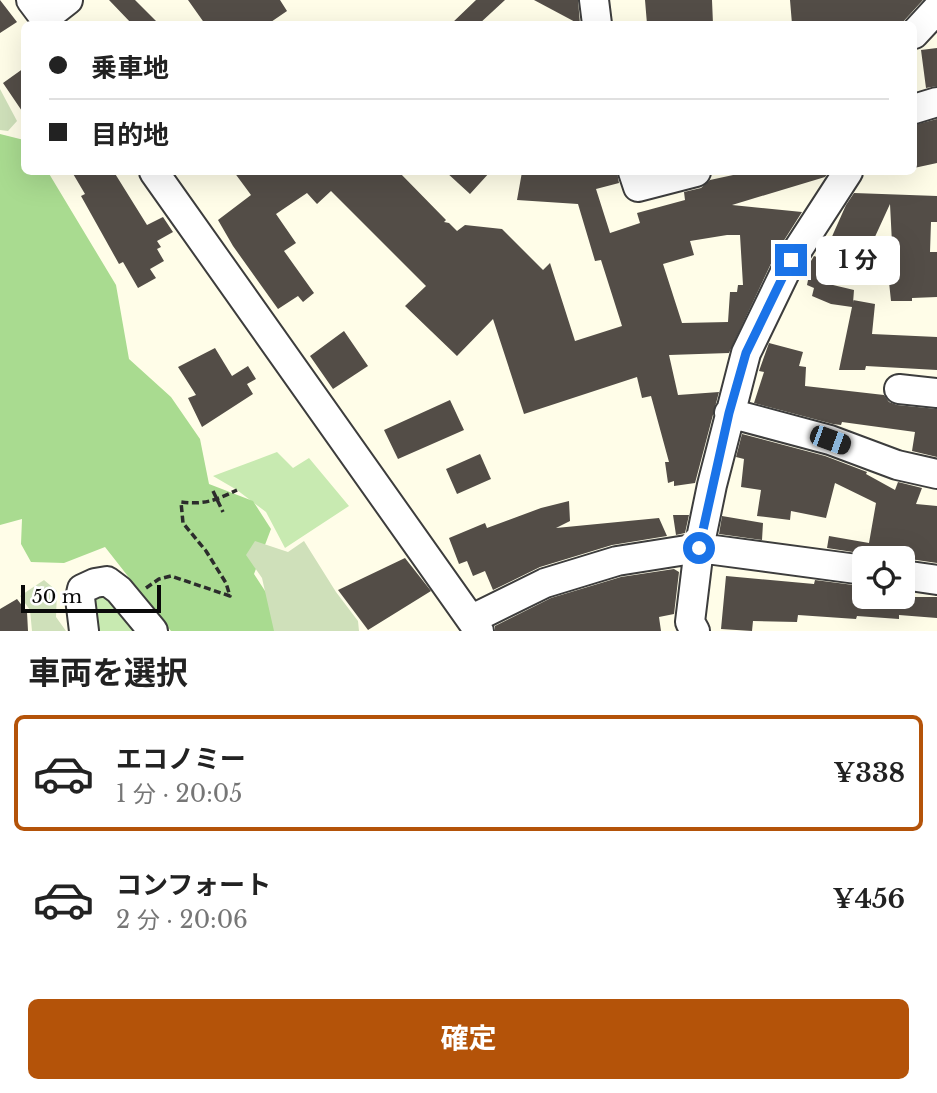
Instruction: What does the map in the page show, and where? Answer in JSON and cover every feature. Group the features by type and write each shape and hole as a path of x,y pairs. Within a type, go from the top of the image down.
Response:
{"street":[{"path":"42,14 68,0"},
{"path":"594,0 597,21"},
{"path":"917,31 937,9"},
{"path":"917,108 937,102"},
{"path":"156,175 476,625 545,583 617,561 699,548 852,568"},
{"path":"634,175 638,187 684,175"},
{"path":"695,631 690,622 699,548 729,413 746,353 785,271 846,175"},
{"path":"899,388 937,393"},
{"path":"729,413 830,440 897,465 937,474"},
{"path":"915,577 937,580"},
{"path":"84,631 80,598 82,589 107,581 119,590 153,631"}],"path":[{"path":"140,592 159,579 171,576 230,596 226,583 206,551 183,523 181,502 199,505 237,490"},
{"path":"213,491 223,512"}],"green space":[{"path":"0,89 17,121 8,131 0,130"},
{"path":"0,134 21,139 21,175 50,175 116,285 129,359 171,397 200,439 209,484 253,501 271,529 254,574 280,614 313,631 171,631 105,547 64,563 31,562 21,544 22,519 0,525"},
{"path":"277,452 293,468 309,458 349,506 285,548 266,512 213,476"},
{"path":"255,541 288,552 304,541 358,621 359,631 274,631 262,578 246,555"},
{"path":"114,570 163,631 75,631 69,581 87,571"},
{"path":"44,580 57,591 56,617 66,631 32,631 30,610 20,596"}],"building":[{"path":"0,0 17,22 0,33"},
{"path":"109,0 135,0 156,21 129,21"},
{"path":"188,0 280,0 287,11 272,21 203,21"},
{"path":"476,0 505,0 482,21 454,21"},
{"path":"534,0 578,0 580,21 573,21"},
{"path":"645,0 712,0 713,21 647,21"},
{"path":"790,0 923,0 904,21 792,21"},
{"path":"937,48 937,86 926,88 921,50"},
{"path":"21,70 21,110 3,83"},
{"path":"937,119 937,163 917,167 917,124"},
{"path":"74,175 116,175 147,225 163,217 173,232 157,241 161,247 157,249 164,261 150,269 156,278 138,288 123,262 119,264 81,196 85,194"},
{"path":"236,175 402,175 446,220 444,222 457,231 465,225 502,229 543,270 550,263 575,341 622,326 601,260 595,261 578,204 517,200 521,175 618,175 619,183 596,189 610,233 640,223 637,213 685,200 684,192 701,188 710,180 733,175 827,175 732,205 802,212 776,253 729,353 669,355 678,395 719,392 695,483 674,486 674,481 668,483 665,462 669,462 651,396 642,398 637,377 524,414 493,319 457,356 405,306 426,286 331,191 317,204 307,193 276,214 296,243 284,251 314,293 303,302 298,296 278,309 218,220 251,195","holes":["740,235 743,285 738,285 737,292 730,292 728,322 682,323 663,264 694,255 690,241"]},
{"path":"449,175 487,175 470,194"},
{"path":"854,193 937,196 937,222 931,222 930,252 937,252 937,297 891,301 889,282 894,282 890,204 868,252 850,243 833,285 854,290 853,300 875,304 872,334 937,337 937,370 866,366 865,370 839,370 852,307 831,304 812,296 814,288 807,285 808,280 802,276 814,256 822,259"},
{"path":"344,331 368,366 333,389 310,356"},
{"path":"769,343 803,352 799,366 806,367 805,386 884,395 889,402 897,405 937,409 937,457 912,451 915,432 842,422 841,425 833,424 754,403 764,372 759,371"},
{"path":"215,348 232,376 248,366 256,379 247,384 253,394 202,427 188,398 196,395 178,367"},
{"path":"450,400 464,430 398,459 384,430"},
{"path":"742,434 825,456 867,472 866,474 895,490 898,482 922,488 916,504 937,506 937,563 915,560 915,546 852,546 852,552 827,548 829,536 869,543 876,503 835,483 826,518 791,511 790,520 757,516 761,490 741,487 744,459 736,457"},
{"path":"480,454 491,479 457,494 446,469"},
{"path":"569,501 570,521 556,528 659,518 667,536 612,545 540,567 493,590 485,571 473,576 467,561 459,564 449,538 485,523 487,528 541,508"},
{"path":"673,515 689,515 685,533 676,535"},
{"path":"722,516 763,523 762,540 719,534"},
{"path":"405,558 431,591 368,630 338,590"},
{"path":"674,569 679,572 674,614 659,617 661,631 495,631 495,626 551,598 621,577"},
{"path":"726,576 814,584 815,580 852,585 852,609 915,609 915,597 937,597 937,618 899,615 899,619 857,616 856,619 798,615 797,622 753,621 752,631 721,629"},
{"path":"17,599 27,612 28,631 0,631 0,609"}],"route":[{"path":"699,548 729,413 746,353 791,260"}]}
